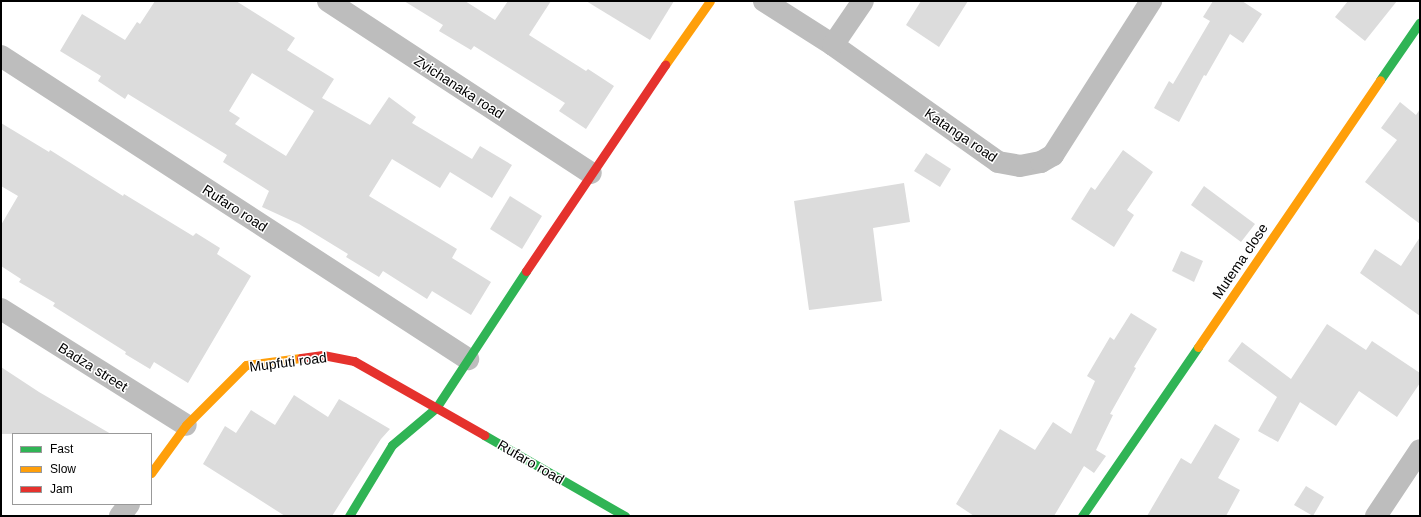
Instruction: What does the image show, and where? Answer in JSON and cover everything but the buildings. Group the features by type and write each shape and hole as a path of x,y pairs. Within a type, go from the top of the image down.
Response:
{"street":[{"name":"Zvichanaka road","path":"328,1 591,173"},
{"path":"349,516 392,445 436,408 591,173 710,1"},
{"name":"Katanga road","path":"764,1 833,45 998,162 1020,166 1040,162 1053,155 1151,1"},
{"path":"833,45 863,1"},
{"name":"Mutema close","path":"1082,516 1420,22"},
{"name":"Rufaro road","path":"1,56 468,359"},
{"name":"Badza street","path":"1,309 186,425"},
{"name":"Mupfuti road","path":"152,472 186,425 246,365 323,355 354,361 436,408"},
{"name":"Rufaro road","path":"436,408 625,516"},
{"path":"1376,516 1420,450"},
{"path":"120,516 128,505"}],"traffic: fast":[{"path":"1380,80 1420,22"},
{"path":"349,516 392,445 436,408 526,271"},
{"path":"1082,516 1198,347"},
{"path":"484,435 625,516"}],"traffic: slow":[{"path":"665,65 710,1"},
{"path":"1198,347 1380,80"},
{"path":"152,472 186,425 246,365 301,358"}],"traffic: jam":[{"path":"526,271 665,65"},
{"path":"301,358 323,355 354,361 484,435"}]}
